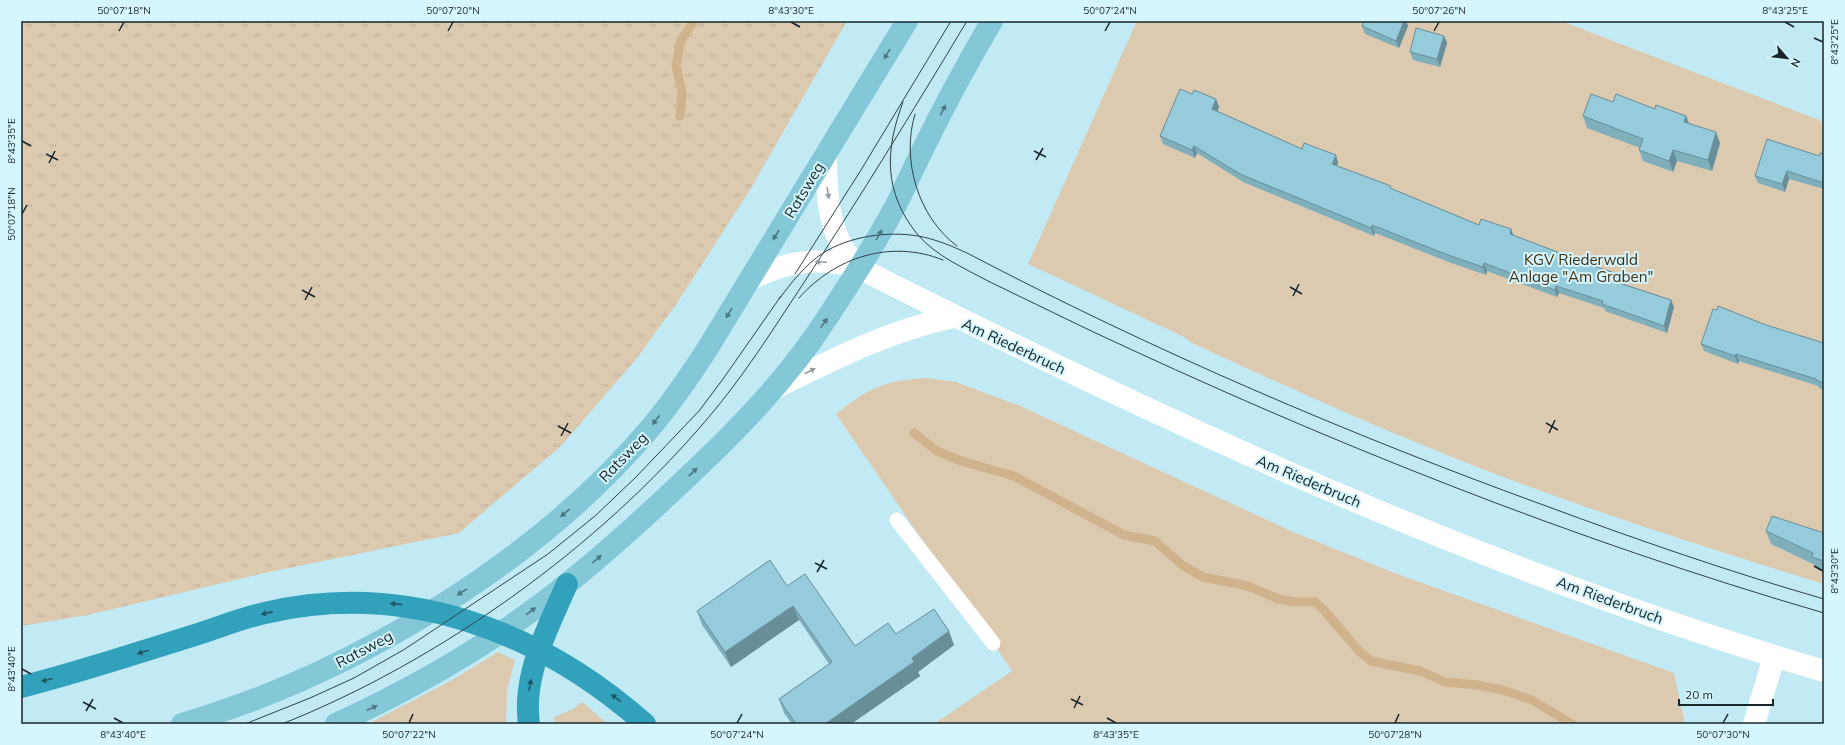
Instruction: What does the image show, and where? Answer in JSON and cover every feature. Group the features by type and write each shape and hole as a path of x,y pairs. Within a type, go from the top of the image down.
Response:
{"highway":[{"path":"529,724 527,709 530,685 536,659 567,584"},
{"path":"21,687 72,674 264,613 311,605 384,603 407,606 463,618 508,635 598,685 645,724"}],"main road":[{"name":"Ratsweg","path":"182,724 250,702 295,684 348,658 422,617 467,589 502,564 584,496 619,462 652,426 702,357 907,21"},
{"path":"336,724 374,707 447,666 520,619 567,584 608,550 694,471 738,428 775,388 828,317 859,268 898,200 935,125 992,21"},
{"path":"826,154 826,182 836,234 850,260 859,268"},
{"path":"749,280 769,269 803,262 842,263 859,268"},
{"name":"Am Riederbruch","path":"859,268 953,316 1172,421 1445,539 1588,593 1774,657 1824,671"},
{"path":"775,388 859,346 904,329 953,316"},
{"path":"1754,724 1774,657"}],"lane":[{"path":"896,520 993,643"}],"green space":[{"path":"21,21 847,21 748,193 677,303 637,358 561,446 459,533 260,574 88,615 21,626"},
{"name":"KGV Riederwald Anlage \"Am Graben\"","path":"1137,21 1561,21 1824,122 1824,584 1591,509 1432,449 1311,397 1192,343 1182,336 1028,264"},
{"path":"927,378 956,382 1020,406 1291,531 1397,574 1674,673 1685,724 934,724 1012,671 836,414 858,397 878,387 899,381"},
{"path":"498,652 515,660 507,691 506,724 368,724 454,679"},
{"path":"582,702 608,724 555,724 554,717 571,710"}],"building":[{"path":"1364,21 1404,21 1396,41 1362,26"},
{"path":"1416,28 1444,36 1437,59 1410,52"},
{"path":"1180,89 1192,94 1194,90 1216,99 1212,109 1302,149 1304,143 1336,155 1332,164 1391,186 1390,188 1479,225 1481,219 1511,229 1510,234 1560,253 1560,255 1621,275 1619,283 1671,300 1664,326 1602,304 1603,301 1556,286 1555,290 1484,263 1483,267 1448,255 1372,225 1371,228 1240,174 1194,146 1192,150 1160,136"},
{"path":"1591,94 1613,102 1616,94 1655,109 1656,105 1686,116 1684,122 1716,132 1708,160 1673,150 1669,161 1639,150 1643,139 1583,116"},
{"path":"1767,139 1819,156 1820,153 1824,154 1824,183 1787,171 1782,184 1755,176"},
{"path":"1718,306 1766,325 1824,343 1824,383 1816,379 1736,354 1735,356 1701,344 1713,309 1717,310"},
{"path":"1772,516 1824,533 1824,561 1812,557 1813,553 1766,531"},
{"path":"770,560 787,586 805,574 855,646 888,623 896,634 934,609 949,631 912,658 914,662 825,724 796,724 779,699 832,662 793,606 725,652 697,611"}],"waterway":[{"path":"680,116 682,92 676,66 681,40 694,21"},
{"path":"914,433 937,451 961,461 1014,476 1124,535 1155,541 1182,565 1203,577 1248,586 1278,599 1295,602 1315,602 1324,610 1359,651 1371,661 1420,671 1445,682 1477,685 1503,690 1532,700 1572,724"}],"tram line":[{"path":"795,274 861,170 951,21"},
{"path":"282,724 341,698 400,668 457,634 513,596 567,555 617,512 665,466 708,418 757,354 865,188 967,21"},
{"path":"903,102 893,137 891,154 893,187 898,203 918,235 933,249 960,266 1000,287 1175,370 1266,410 1449,485 1635,553 1824,613"},
{"path":"915,114 911,132 910,150 916,186 923,204 932,220 943,234 957,246"},
{"path":"779,299 810,263 823,253 845,242 869,236 894,234 918,236 931,239 967,253 1037,289 1180,357 1398,450 1546,506 1650,543 1719,567 1824,599"},
{"path":"799,298 813,284 829,272 847,262 865,256 884,252 904,251 923,254 943,260"},
{"path":"245,724 310,698 354,678 405,649 548,554 595,516 635,478 699,411 781,296"}]}
